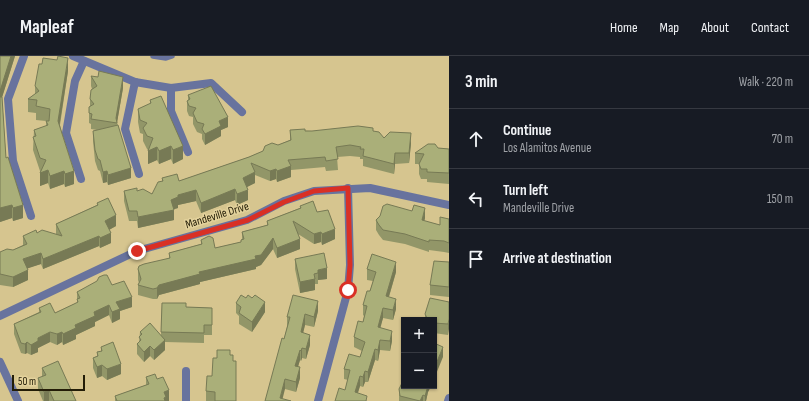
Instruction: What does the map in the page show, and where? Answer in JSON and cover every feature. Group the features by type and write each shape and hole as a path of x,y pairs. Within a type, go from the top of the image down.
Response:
{"street":[{"path":"24,56 8,99 13,161 31,216"},
{"path":"73,56 135,82 171,88 211,83 242,112"},
{"path":"81,179 66,133 75,81 84,61"},
{"path":"135,82 125,129 139,174"},
{"path":"171,88 171,111 188,152"},
{"path":"318,401 348,290 350,265 348,188"},
{"name":"Mandeville Drive","path":"0,316 137,251 248,220 284,202 314,191 370,188 449,205"},
{"path":"0,362 18,401"},
{"path":"186,371 186,401"}],"lane":[{"path":"153,56 166,58 172,56"}],"building":[{"path":"0,56 11,56 0,91"},
{"path":"58,56 68,58 58,121 74,171 65,174 64,171 50,176 48,170 40,173 46,160 40,158 33,137 36,136 34,130 48,125 46,121 49,121 50,109 36,106 37,100 28,99 39,91 35,86 39,64 42,64 43,58 57,60"},
{"path":"99,71 123,77 116,118 117,123 91,119 92,114 89,113 89,107 94,104 90,99 91,90 97,86 91,76 98,77"},
{"path":"211,86 228,117 219,121 221,126 205,134 202,129 204,124 197,122 193,113 196,108 189,106 187,101 190,99 188,95"},
{"path":"161,96 183,146 173,150 171,146 159,151 157,147 148,151 153,138 147,136 143,128 147,123 140,120 138,109 151,103 150,100"},
{"path":"0,97 2,97 6,158 8,157 23,205 13,208 12,205 0,208"},
{"path":"118,125 131,168 108,175 107,171 103,172 100,160 98,159 95,150 93,131"},
{"path":"358,126 373,128 373,131 379,132 384,138 390,132 411,133 409,153 395,153 394,164 363,156 364,149 350,145 336,147 338,159 326,161 325,157 288,160 291,166 277,171 276,169 270,171 251,163 255,172 243,178 248,190 237,194 235,189 201,203 196,190 178,195 178,197 171,200 174,210 138,217 137,211 129,211 124,191 137,188 137,191 143,189 152,194 158,182 163,181 162,178 177,174 179,181 249,157 263,151 265,146 272,143 278,145 291,140 290,130 305,129 305,131 312,131"},
{"path":"428,144 435,144 438,148 449,149 449,173 427,172 427,169 421,169 419,164 424,154 415,153"},
{"path":"108,198 116,215 105,221 111,233 100,238 99,236 43,259 41,253 23,259 28,270 13,277 0,274 0,252 7,249 13,250 27,244 23,236 36,230 37,233 42,230 62,236 56,224 98,205 97,203"},
{"path":"313,201 317,212 328,210 335,229 322,234 321,232 314,234 293,221 300,239 277,248 273,238 261,255 255,256 256,259 199,272 200,274 159,285 157,288 153,289 138,285 141,279 138,269 139,266 170,258 169,253 202,244 201,240 209,236 213,238 215,248 241,242 241,240 244,239 242,232 268,225 267,221 301,208 300,206"},
{"path":"387,204 412,211 414,205 425,208 422,220 440,225 440,217 449,219 449,243 444,241 429,240 429,242 405,234 383,230 376,220 380,216 383,206"},
{"path":"324,253 327,268 318,270 318,273 314,274 315,279 300,282 295,259"},
{"path":"372,254 396,262 386,296 396,299 393,310 383,308 378,327 392,331 390,341 380,340 378,350 375,349 368,372 365,371 363,377 360,376 355,392 367,396 366,401 335,401 339,388 345,390 350,370 344,369 349,354 360,357 365,342 354,337 358,321 363,322 367,306 363,305 367,291 370,291 376,272 367,269"},
{"path":"434,261 449,262 449,287 430,285"},
{"path":"107,275 112,285 124,281 132,297 116,302 120,309 112,312 109,305 94,312 95,316 75,325 76,328 63,334 62,332 57,334 50,332 38,338 38,341 31,345 27,342 25,344 21,343 14,324 41,312 39,308 50,303 55,313 78,302 77,299 80,298 77,292 97,281 99,277"},
{"path":"241,295 246,298 248,295 252,298 255,295 265,302 252,322 239,313 241,307 236,303"},
{"path":"293,295 318,301 314,317 305,314 301,332 310,335 306,349 302,348 301,351 300,350 295,366 300,367 296,382 285,379 280,398 291,401 265,401 282,338 284,339 290,317 287,317"},
{"path":"430,298 449,302 448,324 437,323 437,317 426,317 425,314"},
{"path":"162,303 186,303 186,307 212,308 212,325 204,325 204,333 161,332"},
{"path":"150,323 165,340 154,350 150,346 144,352 137,344 141,340 139,337 142,334 140,332"},
{"path":"113,342 121,364 107,369 102,365 97,367 93,358 98,356 97,352 102,351 101,347"},
{"path":"437,344 443,347 437,362"},
{"path":"217,350 230,350 230,355 233,355 233,361 236,361 236,401 215,401 215,392 206,391 207,376 212,376 213,358 217,358"},
{"path":"58,361 76,401 54,401 49,390 44,392 38,378 46,375 42,368"},
{"path":"155,374 157,379 163,377 169,390 164,392 166,397 164,398 165,401 117,401 115,396 149,384 146,377"},
{"path":"401,385 401,389 427,389 425,396 423,395 420,401 400,396 399,389"}],"route":[{"path":"137,251 248,220 284,202 314,191 348,188 350,265 348,290"}]}
